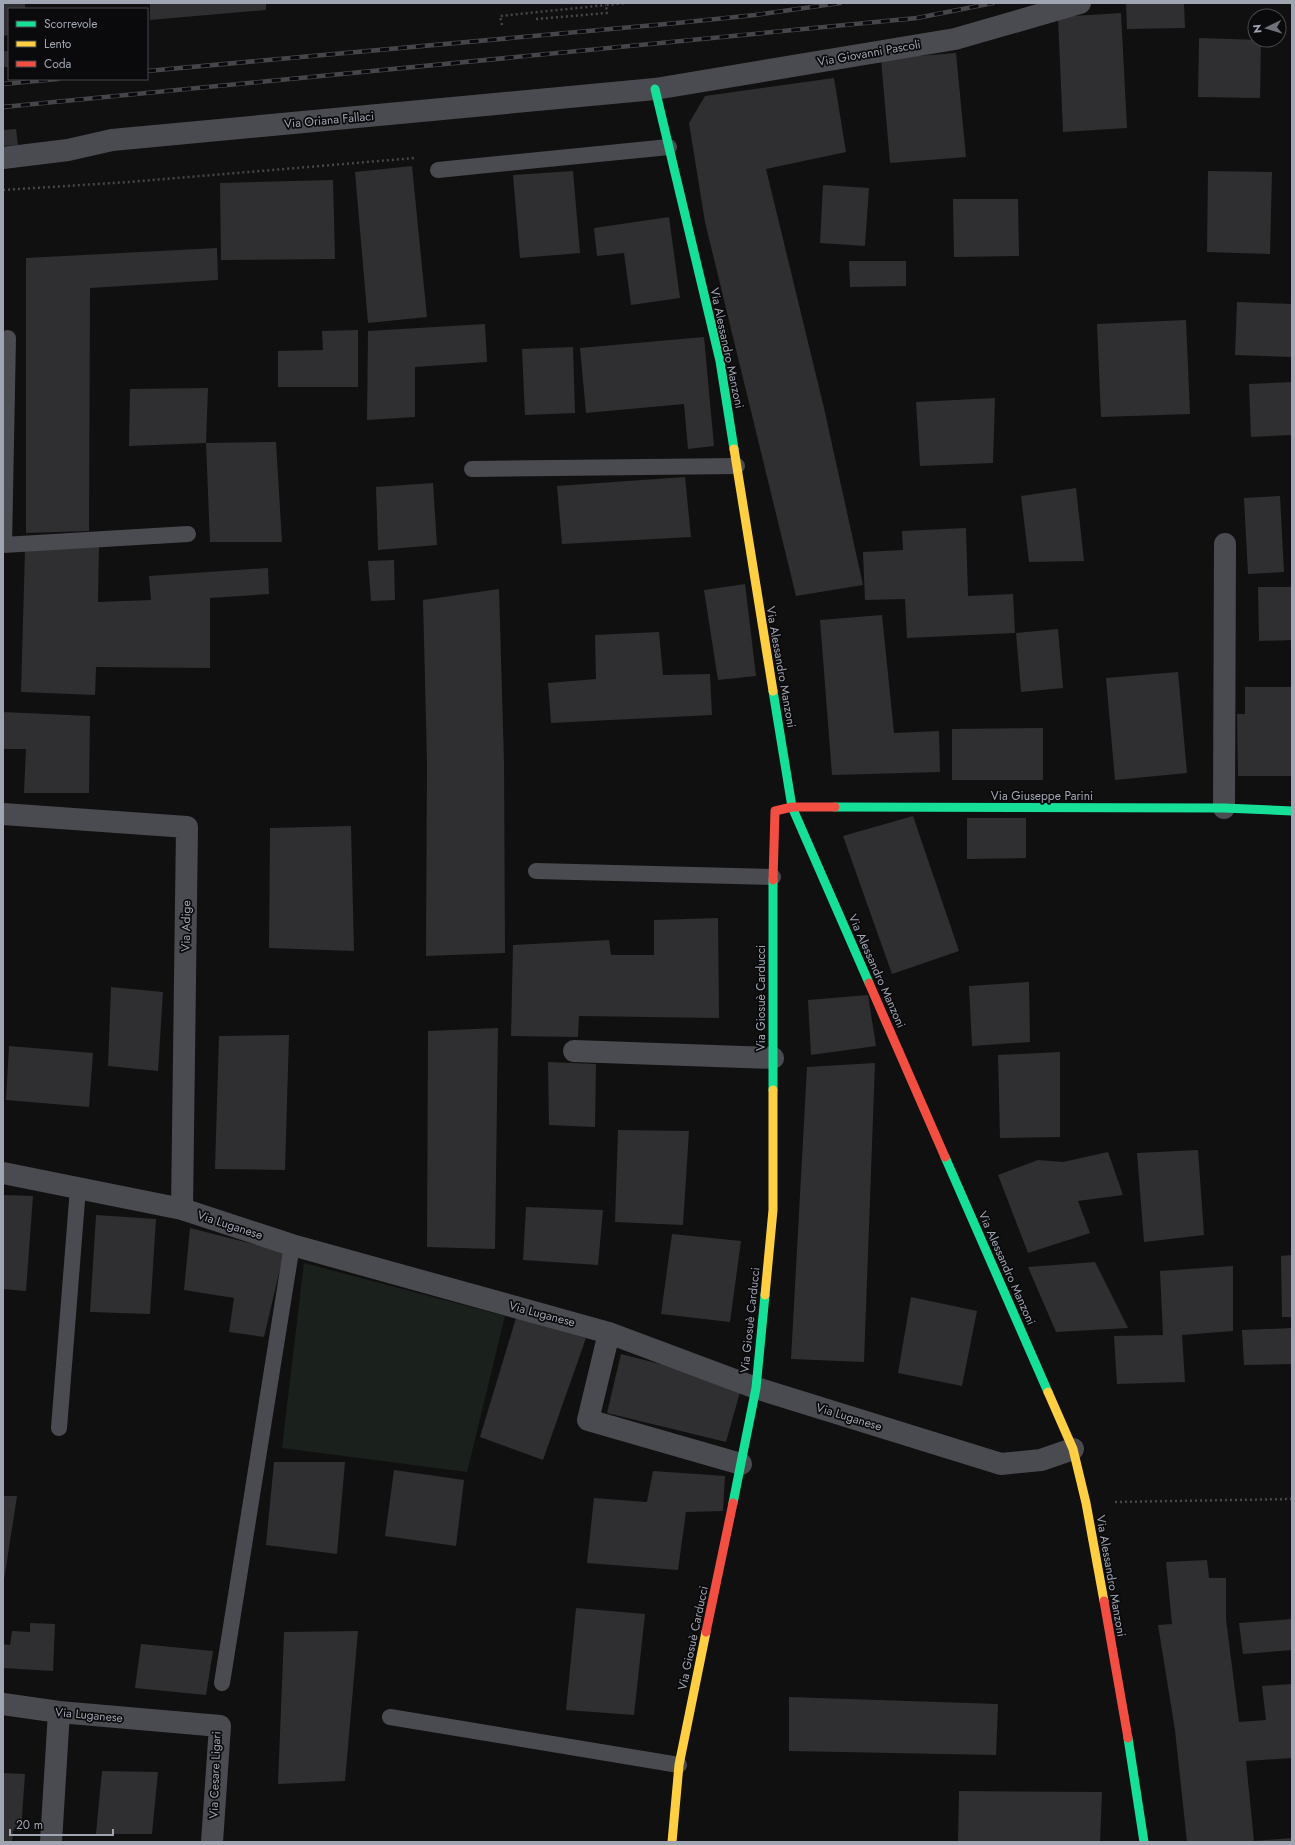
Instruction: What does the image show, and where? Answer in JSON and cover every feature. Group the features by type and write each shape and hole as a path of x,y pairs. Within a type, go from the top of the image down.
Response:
{"street":[{"name":"Via Giovanni Pascoli","path":"655,89 955,39 1080,3"},
{"name":"Via Alessandro Manzoni","path":"655,89 720,360 792,807 1073,1449 1086,1503 1135,1776 1144,1842"},
{"name":"Via Oriana Fallaci","path":"3,158 68,150 112,140 655,89"},
{"path":"1224,808 1225,544"},
{"name":"Via Giuseppe Parini","path":"792,807 1224,808 1292,810"},
{"name":"Via Giosuè Carducci","path":"672,1842 679,1765 756,1388 773,1210 773,877 775,811 792,807"},
{"name":"Via Adige","path":"3,814 187,827 182,1209"},
{"path":"574,1051 773,1058"},
{"name":"Via Luganese","path":"3,1174 182,1209 292,1245 609,1333 756,1388 1001,1464 1041,1460 1073,1449"},
{"path":"609,1333 588,1420 741,1464"},
{"name":"Via Luganese","path":"3,1704 59,1712 174,1722"},
{"path":"51,1842 59,1712"},
{"name":"Via Cesare Ligari","path":"174,1722 220,1726 212,1842"}],"lane":[{"path":"438,170 669,147"},
{"path":"8,338 5,396 3,545 188,534"},
{"path":"472,469 737,466"},
{"path":"536,871 773,877"},
{"path":"58,1428 78,1188"},
{"path":"222,1683 292,1245"},
{"path":"390,1717 679,1765"}],"path":[{"path":"502,25 500,16 625,3"},
{"path":"536,20 606,13 606,5"},
{"path":"3,190 419,158"},
{"path":"1086,1503 1292,1499"}],"shaded area":[{"path":"304,1263 505,1316 467,1472 282,1448"}],"building":[{"path":"3,3 25,3 25,8 8,8 8,35 3,36"},
{"path":"150,3 266,3 266,10 150,20"},
{"path":"1126,3 1184,3 1185,28 1127,29"},
{"path":"1121,13 1127,128 1063,132 1058,17"},
{"path":"1199,38 1247,40 1247,48 1261,48 1260,98 1198,97"},
{"path":"3,51 8,51 8,67 3,67"},
{"path":"956,53 966,157 890,163 881,59"},
{"path":"834,78 846,152 766,169 824,408 863,585 796,596 705,222 689,123 705,96"},
{"path":"16,129 18,145 3,146 3,130"},
{"path":"412,166 427,317 368,323 355,172"},
{"path":"573,171 580,253 520,258 513,175"},
{"path":"1208,171 1272,172 1270,254 1207,252"},
{"path":"333,180 335,259 221,260 220,183"},
{"path":"823,185 869,188 865,246 820,243"},
{"path":"953,199 1018,199 1019,256 954,257"},
{"path":"669,217 680,298 631,305 624,253 597,256 594,228"},
{"path":"217,248 218,280 90,288 89,531 26,533 26,258"},
{"path":"849,261 906,261 906,286 850,287"},
{"path":"1237,302 1292,304 1292,357 1235,355"},
{"path":"1186,320 1190,414 1101,417 1097,324"},
{"path":"485,324 487,362 415,367 415,417 367,420 368,331"},
{"path":"358,330 358,387 278,387 278,351 323,350 322,331"},
{"path":"704,337 714,446 688,449 684,404 586,413 580,348"},
{"path":"573,347 575,413 525,415 522,349"},
{"path":"1292,382 1292,435 1251,437 1249,384"},
{"path":"208,388 206,443 129,446 130,389"},
{"path":"995,398 993,463 920,466 916,402"},
{"path":"276,442 282,542 210,542 206,443"},
{"path":"685,477 691,537 562,544 557,486"},
{"path":"433,483 437,545 378,550 376,487"},
{"path":"1076,488 1084,561 1029,562 1021,496"},
{"path":"1280,496 1284,572 1248,574 1244,498"},
{"path":"966,528 968,596 1013,594 1015,633 907,638 905,599 865,600 863,552 903,550 902,531"},
{"path":"99,547 98,602 151,600 149,576 268,568 269,594 210,598 210,668 96,667 95,695 21,692 25,550"},
{"path":"394,560 395,600 371,601 368,561"},
{"path":"745,584 756,676 718,680 704,590"},
{"path":"1258,587 1292,587 1292,640 1259,641"},
{"path":"499,589 504,762 505,953 426,956 427,762 423,600"},
{"path":"882,615 894,733 939,731 940,772 832,775 820,620"},
{"path":"1058,629 1063,688 1021,692 1016,633"},
{"path":"659,632 663,675 710,674 712,715 551,723 548,683 596,679 595,635"},
{"path":"1178,672 1187,773 1115,780 1106,678"},
{"path":"1245,687 1291,687 1292,776 1238,776 1237,714 1245,714"},
{"path":"3,712 90,716 89,793 24,793 26,749 3,749"},
{"path":"1043,728 1043,780 952,780 952,729"},
{"path":"913,816 959,951 892,974 843,836"},
{"path":"967,818 1026,818 1026,858 967,859"},
{"path":"351,826 354,951 269,948 270,828"},
{"path":"718,918 719,1018 579,1016 578,1037 511,1036 513,945 609,940 611,955 654,955 654,920"},
{"path":"1029,982 1030,1042 972,1046 969,986"},
{"path":"111,987 163,992 158,1071 108,1066"},
{"path":"868,995 876,1046 811,1055 808,1000"},
{"path":"498,1028 495,1249 427,1247 428,1031"},
{"path":"289,1035 285,1170 215,1169 219,1036"},
{"path":"9,1046 93,1053 89,1107 6,1100"},
{"path":"1060,1052 1060,1137 1000,1138 998,1055"},
{"path":"548,1062 596,1064 595,1127 549,1125"},
{"path":"875,1063 864,1362 791,1359 807,1067"},
{"path":"618,1130 689,1131 683,1225 615,1222"},
{"path":"1198,1150 1204,1235 1144,1242 1137,1153"},
{"path":"1108,1152 1123,1195 1078,1201 1090,1233 1028,1253 998,1175 1038,1160 1063,1162"},
{"path":"3,1195 33,1196 26,1291 3,1289"},
{"path":"526,1207 603,1210 598,1265 523,1260"},
{"path":"96,1215 156,1219 150,1314 90,1312"},
{"path":"190,1228 284,1252 264,1337 229,1332 234,1298 184,1290"},
{"path":"672,1234 741,1241 730,1322 661,1314"},
{"path":"1292,1255 1292,1317 1282,1317 1281,1256"},
{"path":"1095,1262 1128,1328 1056,1332 1028,1267"},
{"path":"1233,1266 1233,1331 1182,1335 1185,1382 1117,1384 1114,1336 1163,1335 1160,1271"},
{"path":"911,1297 977,1311 962,1386 898,1373"},
{"path":"516,1318 586,1338 543,1460 480,1437"},
{"path":"1292,1328 1292,1364 1244,1365 1242,1330"},
{"path":"621,1354 742,1385 726,1442 607,1413"},
{"path":"274,1462 345,1462 337,1554 266,1545"},
{"path":"394,1470 464,1480 456,1546 385,1536"},
{"path":"653,1471 725,1476 723,1511 686,1512 678,1570 587,1563 594,1498 647,1502"},
{"path":"3,1496 17,1496 4,1580 3,1580"},
{"path":"1207,1560 1209,1578 1226,1578 1226,1619 1239,1722 1266,1720 1262,1686 1292,1684 1292,1758 1246,1761 1254,1841 1292,1838 1292,1842 1187,1842 1175,1730 1158,1625 1172,1624 1166,1562"},
{"path":"576,1608 645,1614 634,1715 566,1710"},
{"path":"1292,1619 1292,1650 1243,1654 1239,1623"},
{"path":"30,1623 55,1624 53,1671 3,1668 3,1644 10,1645 12,1631 30,1632"},
{"path":"358,1631 345,1781 278,1784 284,1632"},
{"path":"141,1644 213,1651 206,1695 135,1688"},
{"path":"789,1697 998,1704 996,1755 789,1751"},
{"path":"102,1771 158,1772 152,1834 96,1834"},
{"path":"3,1773 25,1774 21,1831 13,1831 12,1842 3,1842"},
{"path":"959,1791 1102,1792 1100,1842 958,1842"}],"railway":[{"path":"148,71 677,23 755,15 840,3"},
{"path":"3,107 917,18 993,3"},
{"path":"3,84 47,80"}],"traffic: fast":[{"path":"655,89 720,361 734,449"},
{"path":"773,691 792,807 869,983"},
{"path":"835,807 1224,808 1292,811"},
{"path":"773,880 773,1090"},
{"path":"945,1157 1048,1392"},
{"path":"733,1503 756,1388 765,1295"},
{"path":"1128,1738 1144,1842"}],"traffic: slow":[{"path":"734,449 773,691"},
{"path":"765,1295 773,1210 773,1090"},
{"path":"1048,1392 1073,1449 1086,1503 1104,1601"},
{"path":"672,1842 679,1765 706,1632"}],"traffic: jam":[{"path":"773,880 775,811 792,807 835,807"},
{"path":"869,983 945,1157"},
{"path":"706,1632 733,1503"},
{"path":"1104,1601 1128,1738"}]}
